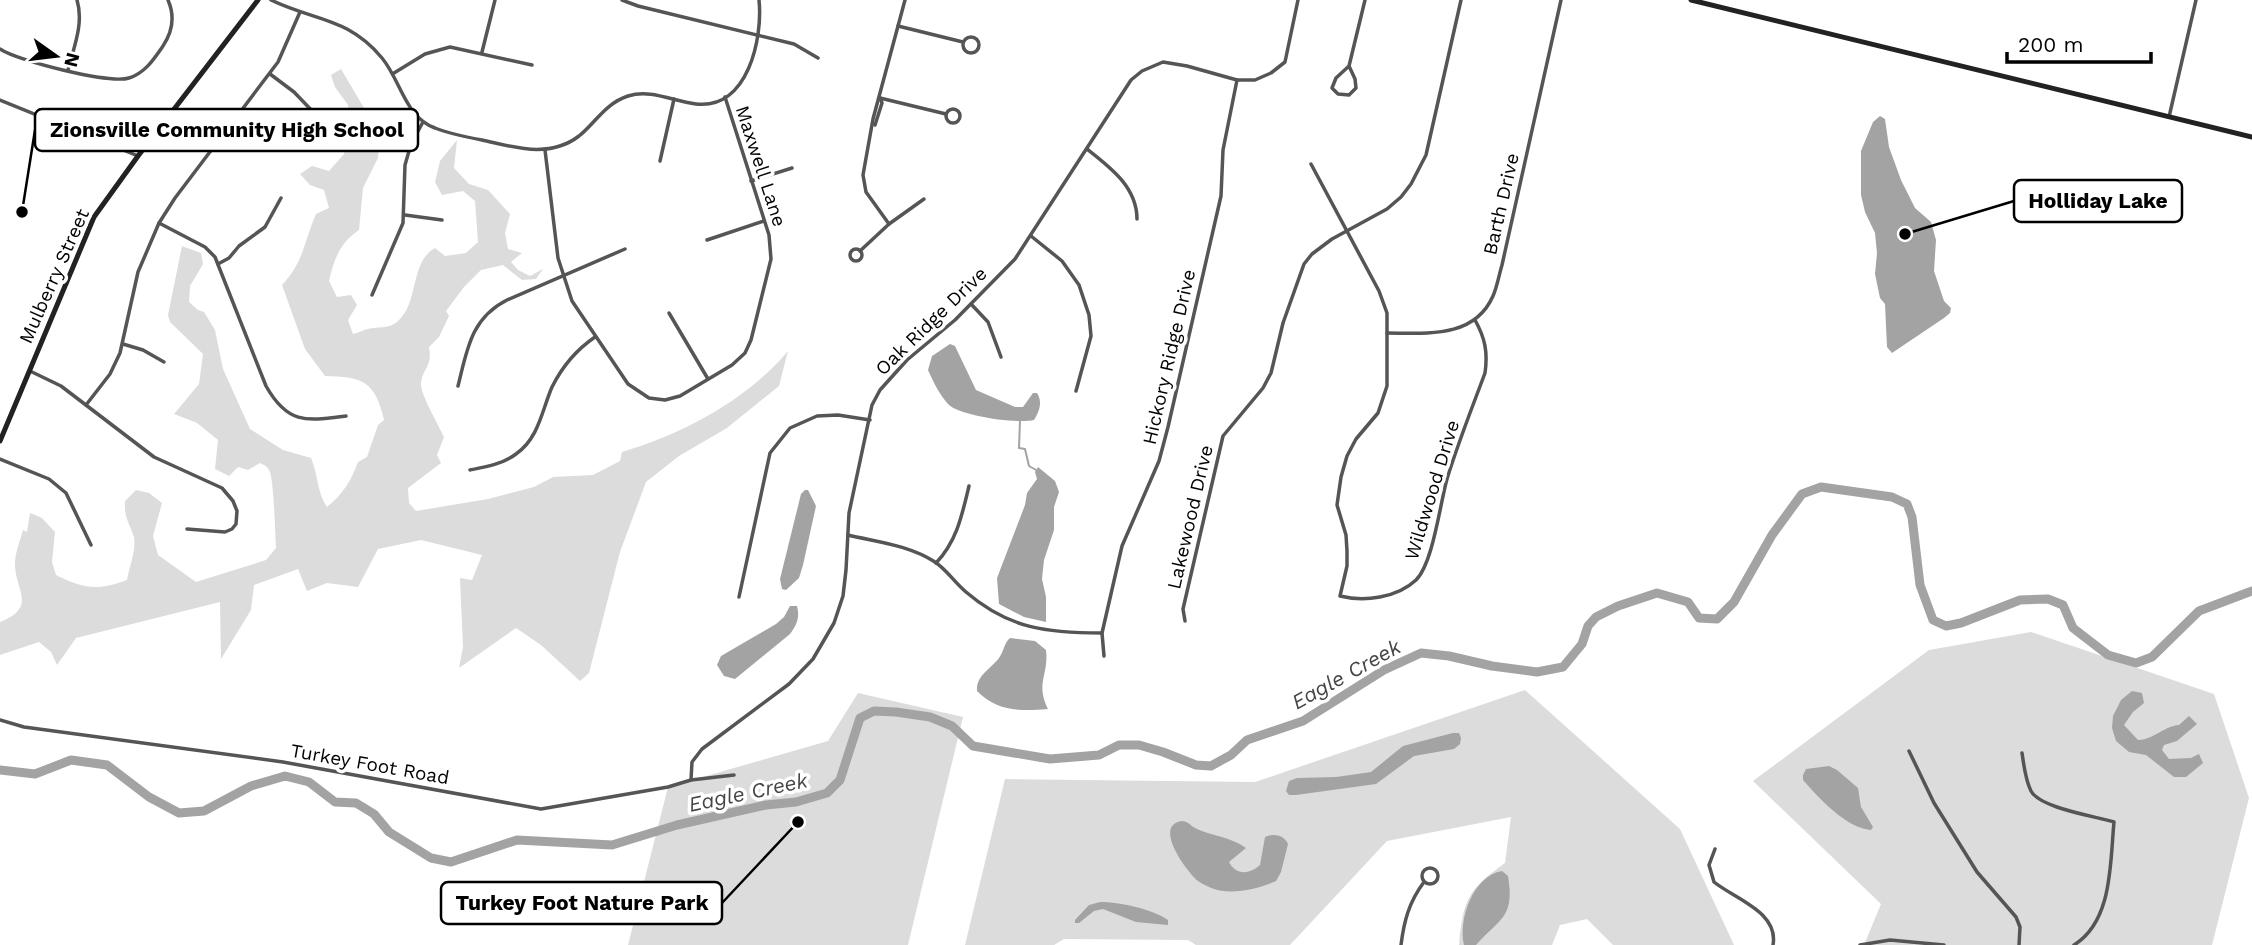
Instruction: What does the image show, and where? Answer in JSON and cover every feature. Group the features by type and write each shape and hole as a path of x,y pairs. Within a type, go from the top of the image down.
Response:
{"main road":[{"name":"Mulberry Street","path":"0,441 94,217 258,0"},
{"path":"1691,0 2252,137"}],"street":[{"path":"68,70 80,17 77,0"},
{"path":"0,49 17,58 68,70 116,80 132,77 143,71 169,37 173,20 168,0"},
{"path":"271,0 330,20 354,32 376,51 394,73 406,101 423,122 436,129 525,150 545,150 572,141 608,107 622,98 643,94 701,104 725,97 737,88 745,77 760,23 760,0"},
{"path":"482,52 495,0"},
{"path":"622,0 800,46 818,58"},
{"path":"889,224 866,192 863,175 873,119 905,0"},
{"path":"1349,65 1356,79 1356,88 1349,94 1338,94 1332,88 1336,78 1349,65 1365,0"},
{"name":"Lakewood Drive","path":"1185,621 1183,610 1223,436 1263,388 1271,373 1286,313 1304,264 1312,254 1332,239 1387,209 1401,198 1420,169 1426,155 1461,0"},
{"name":"Barth Drive","path":"1475,320 1492,298 1497,284 1560,0"},
{"path":"2169,118 2196,0"},
{"name":"Oak Ridge Drive","path":"691,780 692,762 702,749 789,684 813,659 834,622 846,570 849,513 872,405 880,390 925,343 971,304 1015,259 1131,80 1142,71 1163,62 1237,80 1255,80 1271,74 1282,66 1300,2"},
{"path":"86,405 110,374 122,344 138,272 159,223 175,198 270,74 288,43 300,12"},
{"path":"898,26 963,42 971,37 977,40 978,45 975,51 970,52 964,49 963,42"},
{"path":"394,73 425,54 443,48 459,47 532,65"},
{"path":"270,74 294,92 318,117"},
{"name":"Hickory Ridge Drive","path":"1104,656 1102,633 1122,546 1159,461 1168,427 1221,196 1223,150 1237,80"},
{"name":"Maxwell Lane","path":"545,150 555,240 562,276 572,301 628,384 649,398 673,398 739,359 751,340 772,250 725,97"},
{"path":"880,98 946,114 950,122 957,123 960,119 956,109 949,110 946,114"},
{"path":"660,161 674,99"},
{"path":"0,100 138,156"},
{"path":"372,295 405,215 405,165 411,145 423,122"},
{"path":"1087,149 1122,180 1132,194 1137,219"},
{"name":"Wildwood Drive","path":"1311,164 1384,302 1387,313 1387,386 1378,413 1356,439 1340,477 1337,505 1346,535 1347,551 1340,596 1352,599 1391,595 1418,578 1427,562 1447,478 1485,373 1485,342 1475,320"},
{"path":"751,181 792,168"},
{"path":"218,264 265,227 281,198"},
{"path":"860,251 889,224 924,199"},
{"path":"405,215 442,220"},
{"path":"707,240 764,221"},
{"path":"159,223 205,247 218,264 272,397 285,410 304,420 346,416"},
{"path":"1031,236 1062,261 1079,285 1089,315 1091,336 1076,391"},
{"path":"458,386 473,332 484,316 498,304 625,249"},
{"path":"971,304 988,322 1000,357"},
{"path":"669,313 708,379"},
{"path":"1387,333 1440,334 1475,320"},
{"path":"470,470 501,462 523,448 538,427 560,373 574,355 595,337"},
{"path":"122,344 143,350 164,362"},
{"path":"30,370 61,386 145,451 217,485 233,501 237,519 232,529 225,532 187,529"},
{"path":"739,597 770,453 790,428 817,416 838,415 870,420"},
{"path":"0,459 49,479 66,493 91,545"},
{"path":"936,563 956,535 969,486"},
{"path":"848,535 907,548 936,563 966,593 1003,618 1042,631 1102,633"},
{"name":"Turkey Foot Road","path":"0,720 24,727 283,762 541,809 668,787 691,780 734,775"},
{"path":"1909,751 1934,803 1977,872 2016,917 2020,927 2019,945"},
{"path":"2022,752 2031,792 2041,802 2113,822 2101,910 2087,934 2074,945"},
{"path":"1715,849 1709,865 1714,882 1768,918 1773,931 1773,945"},
{"path":"1429,868 1436,871 1437,881 1432,884 1424,882 1424,870 1429,868"},
{"path":"1401,945 1413,897 1424,882"},
{"path":"1860,945 1890,940 1944,945"}],"shaded area":[{"path":"341,69 380,135 378,158 363,188 359,230 347,240 339,252 329,281 337,297 351,295 357,305 348,320 353,334 388,326 399,320 410,303 422,262 435,248 445,256 466,253 478,242 475,201 463,191 442,195 435,182 440,161 457,140 454,168 469,184 488,190 510,214 505,233 508,249 522,253 511,262 518,270 530,276 543,269 536,279 522,280 503,265 481,270 446,311 449,316 439,337 429,347 429,360 421,385 444,437 437,455 441,463 408,488 409,503 416,511 488,499 534,487 553,477 593,475 620,461 622,452 668,436 734,400 772,369 788,351 779,386 727,428 679,456 646,482 620,552 589,673 580,681 541,645 516,628 459,668 463,647 460,578 472,580 482,555 421,540 378,549 358,587 327,583 307,591 298,569 254,585 251,610 221,659 220,602 76,638 57,665 51,652 39,642 0,655 0,622 12,616 21,604 15,560 23,530 27,532 30,513 42,518 55,532 52,562 56,575 83,586 108,586 127,580 134,539 126,515 125,501 136,490 149,493 162,503 153,536 158,555 196,582 266,560 276,548 273,494 268,469 260,463 248,470 238,467 229,476 215,469 218,440 197,423 174,414 199,384 203,354 170,322 168,315 182,246 201,253 203,264 190,286 189,302 204,312 215,330 223,369 250,429 283,450 311,458 321,496 327,507 346,487 358,462 367,457 378,425 384,420 376,397 371,389 358,380 325,376 305,349 282,285 299,260 316,214 329,208 324,190 310,185 300,174 312,166 329,171 344,154 350,130 348,105 335,87 331,75"},
{"path":"1880,116 1885,119 1889,147 1901,180 1915,208 1931,222 1936,240 1934,271 1944,301 1951,308 1944,318 1892,353 1887,347 1885,304 1880,298 1875,274 1875,233 1865,212 1861,195 1861,151 1873,122"},
{"path":"950,344 955,346 976,390 1015,407 1023,407 1033,393 1037,393 1040,407 1034,420 989,418 964,412 948,404 928,370 932,356"},
{"path":"1038,467 1055,481 1059,492 1054,507 1054,530 1044,560 1042,579 1046,597 1046,622 1024,617 999,604 997,578 1025,505 1027,493 1037,479 1035,472"},
{"path":"808,490 816,506 799,578 786,590 782,589 780,579 801,494"},
{"path":"790,606 797,606 798,614 790,634 735,679 724,676 717,665 721,656 776,624"},
{"path":"2031,632 2214,694 2249,798 2212,945 1864,945 1881,904 1753,781 1929,650"},
{"path":"1010,638 1035,641 1046,650 1042,685 1048,709 1010,709 993,703 977,691 981,676 999,658"},
{"path":"1525,690 1680,829 1734,945 1613,945 1587,919 1560,925 1552,945 1459,945 1463,917 1470,897 1483,880 1505,863 1511,817 1387,841 1290,945 1196,945 1188,940 1064,939 1054,945 965,945 1005,779 1255,782"},
{"path":"2132,691 2142,693 2144,703 2124,725 2138,740 2179,725 2189,716 2197,724 2177,741 2164,745 2162,750 2169,759 2191,758 2199,754 2203,763 2186,777 2174,777 2146,755 2129,752 2116,741 2112,728 2113,716 2121,700"},
{"path":"858,693 963,717 908,945 628,945 668,787 828,741"},
{"path":"1459,733 1461,738 1460,744 1454,749 1414,756 1376,784 1296,795 1289,795 1286,791 1289,781 1297,778 1336,777 1371,772 1403,746"},
{"path":"1829,766 1858,788 1861,807 1873,827 1871,830 1843,818 1803,780 1806,769"},
{"path":"1182,821 1246,848 1229,862 1235,870 1243,872 1260,865 1265,837 1281,837 1288,844 1276,881 1264,886 1230,891 1217,890 1201,883 1180,859 1171,839 1170,831 1174,824"},
{"path":"1502,871 1508,876 1510,890 1504,916 1476,945 1464,945 1463,923 1470,900 1483,881"},
{"path":"1100,902 1145,909 1168,920 1168,925 1136,922 1103,909 1094,911 1079,923 1075,923 1089,905"}],"waterway":[{"path":"1020,421 1019,448 1025,449 1029,466 1036,470"},
{"name":"Eagle Creek","path":"0,770 35,774 71,760 107,765 149,797 179,813 204,811 251,786 285,776 309,782 335,802 356,803 374,814 389,832 431,858 451,862 517,840 612,845 677,825 766,805 796,802 827,793 840,780 860,718 874,711 930,717 952,726 973,746 1050,759 1099,755 1119,745 1139,745 1196,765 1211,766 1231,755 1247,740 1303,721 1384,670 1421,653 1537,672 1563,667 1582,644 1588,626 1596,617 1618,606 1657,593 1688,602 1699,618 1717,619 1734,602 1772,535 1802,494 1821,487 1892,497 1907,504 1912,517 1920,585 1933,620 1946,626 1961,623 2020,600 2048,599 2063,605 2073,628 2108,655 2136,663 2152,657 2199,611 2252,591"}],"place":[{"name":"Zionsville Community High School","path":"22,212"},
{"name":"Holliday Lake","path":"1905,234"},
{"name":"Turkey Foot Nature Park","path":"798,822"}]}
